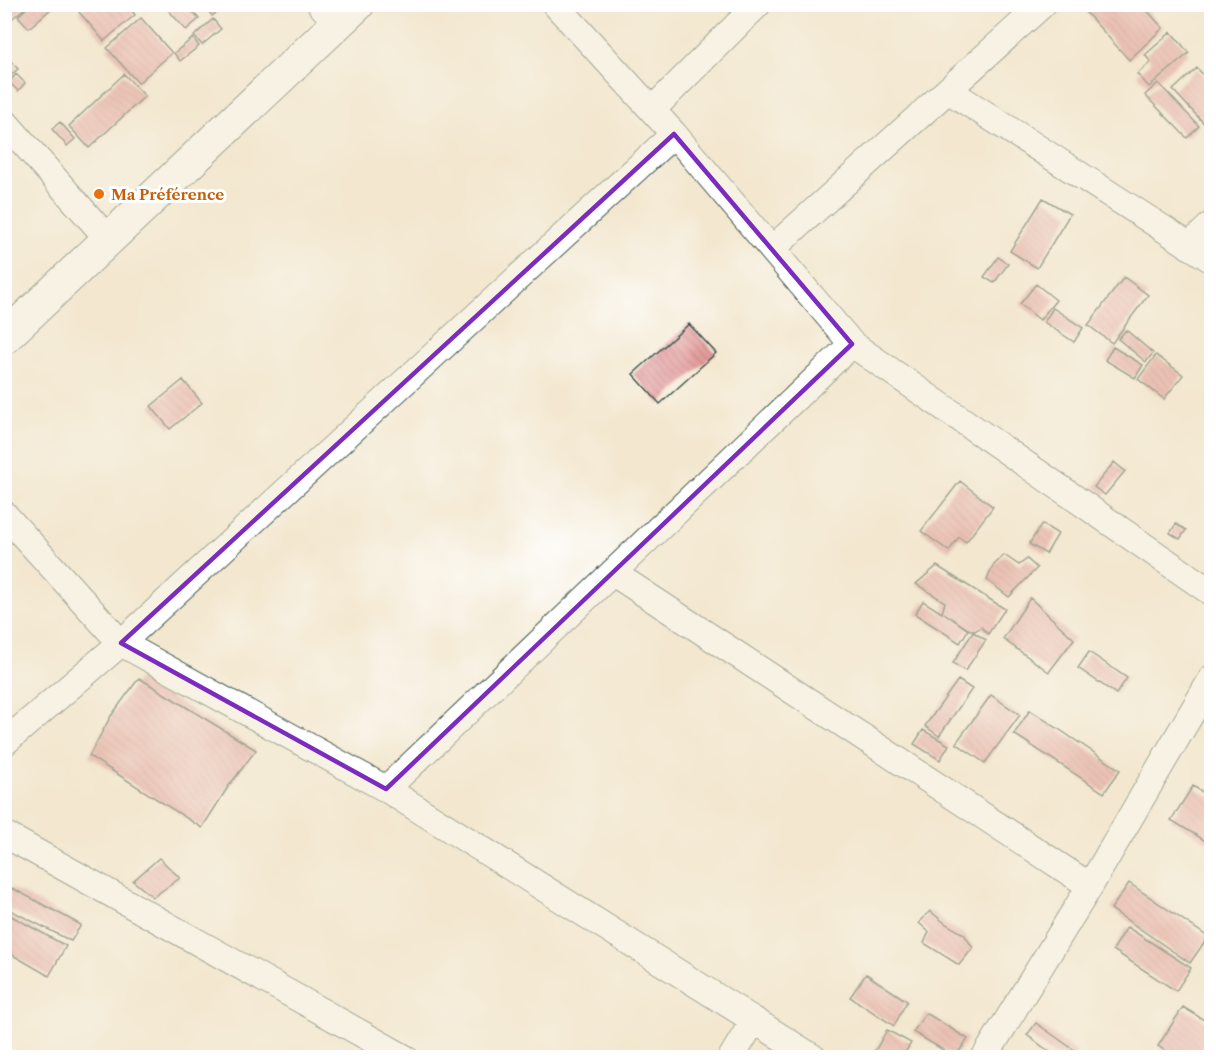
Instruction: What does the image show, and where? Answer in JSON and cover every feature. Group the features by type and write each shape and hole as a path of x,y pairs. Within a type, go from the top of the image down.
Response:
{"street":[{"path":"555,4 674,134 852,344 1212,592"},
{"path":"652,110 758,4"},
{"path":"772,249 1043,4"},
{"path":"4,338 109,240 339,11"},
{"path":"948,90 1212,260"},
{"path":"4,121 109,240"},
{"path":"4,743 121,643 674,134"},
{"path":"1189,246 1212,224"},
{"path":"386,789 852,344"},
{"path":"4,514 121,643 386,789 814,1058"},
{"path":"613,573 1090,886"},
{"path":"984,1058 1090,886 1212,678"},
{"path":"4,834 405,1058"},
{"path":"731,1058 753,1020"}],"highlighted area":[{"path":"674,134 852,344 386,789 121,643"}],"building":[{"path":"4,4 24,4 26,7 4,25"},
{"path":"27,4 53,4 54,6 29,28 18,16 29,6"},
{"path":"88,4 127,4 135,15 104,41 79,12"},
{"path":"163,4 186,4 199,19 186,30"},
{"path":"213,4 219,4 222,9 212,16 207,9"},
{"path":"1086,4 1141,4 1163,28 1129,60 1082,8"},
{"path":"141,18 172,53 138,83 107,48"},
{"path":"213,19 221,29 202,45 194,36"},
{"path":"1171,32 1189,53 1149,87 1137,74 1151,62 1145,55"},
{"path":"193,38 199,46 180,61 174,53"},
{"path":"4,54 18,69 7,79 4,77"},
{"path":"1197,68 1212,84 1212,132 1173,90"},
{"path":"16,74 25,83 18,91 9,82"},
{"path":"124,74 145,96 89,148 69,126"},
{"path":"1158,83 1199,126 1187,138 1145,95"},
{"path":"60,122 75,139 67,146 52,129"},
{"path":"1043,198 1070,214 1037,268 1010,251"},
{"path":"998,257 1008,264 994,283 984,277"},
{"path":"1124,277 1148,295 1112,343 1088,325"},
{"path":"1036,284 1056,300 1040,320 1020,304"},
{"path":"1053,308 1083,328 1074,342 1044,322"},
{"path":"689,324 716,353 660,404 633,374"},
{"path":"1126,330 1153,353 1146,362 1118,339"},
{"path":"1113,347 1143,365 1135,378 1105,360"},
{"path":"1156,355 1183,375 1164,399 1138,379"},
{"path":"183,380 202,403 170,429 151,406"},
{"path":"1114,462 1125,471 1105,495 1094,487"},
{"path":"960,481 993,507 966,542 959,537 949,551 921,531"},
{"path":"1042,524 1058,534 1046,554 1029,544"},
{"path":"1176,524 1186,530 1180,539 1170,533"},
{"path":"1004,555 1019,565 1027,559 1037,568 1009,597 987,580 993,566"},
{"path":"937,566 1005,609 988,634 981,627 975,631 968,629 944,613 968,630 960,643 915,614 923,601 942,613 945,602 916,584"},
{"path":"1030,598 1074,639 1049,672 1003,639"},
{"path":"973,632 986,640 965,671 953,663"},
{"path":"1089,652 1127,678 1116,694 1078,668"},
{"path":"139,678 256,750 228,787 202,828 89,756 111,716"},
{"path":"958,680 972,689 939,736 925,726"},
{"path":"991,695 1020,715 985,763 956,743"},
{"path":"1030,710 1120,770 1104,793 1014,734"},
{"path":"923,730 949,745 940,760 914,744"},
{"path":"1193,786 1212,798 1212,845 1171,820"},
{"path":"159,858 180,878 153,897 133,881"},
{"path":"1129,883 1208,937 1190,963 1111,909"},
{"path":"12,888 81,925 71,941 4,907"},
{"path":"930,911 946,924 964,934 973,948 959,965 924,943 929,932 919,923"},
{"path":"6,913 66,946 49,976 4,950 4,916"},
{"path":"1127,927 1191,968 1176,991 1113,950"},
{"path":"866,974 907,1001 894,1026 850,997"},
{"path":"1183,1007 1212,1025 1212,1058 1176,1058 1158,1046"},
{"path":"926,1013 968,1039 955,1057 913,1032"},
{"path":"1036,1023 1077,1052 1073,1058 1058,1058 1027,1035"},
{"path":"887,1030 911,1043 902,1058 871,1058"}],"place":[{"name":"Ma Préférence","path":"99,194"}]}
